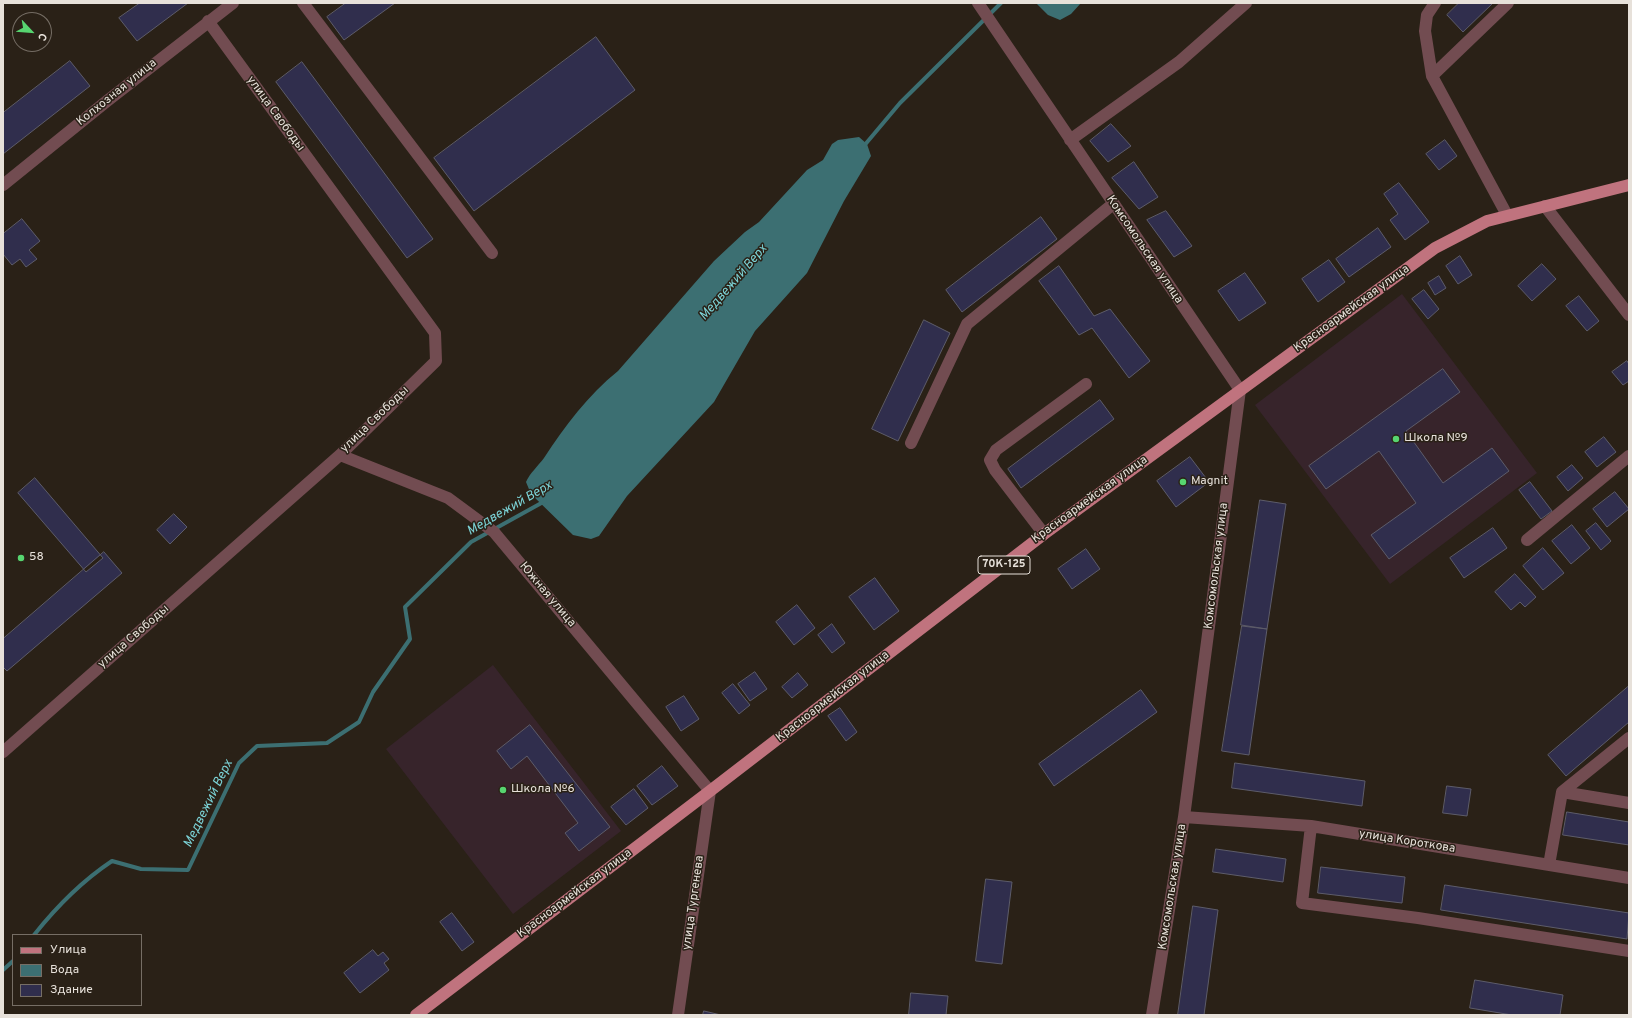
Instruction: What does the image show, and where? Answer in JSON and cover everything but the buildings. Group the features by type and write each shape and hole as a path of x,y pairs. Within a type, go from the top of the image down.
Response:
{"main road":[{"name":"Красноармейская улица","path":"416,1015 1044,534 1435,248 1486,221 1629,185"}],"street":[{"name":"Колхозная улица","path":"3,185 208,20 233,3"},
{"path":"303,3 492,253"},
{"path":"1070,140 1179,62 1246,3"},
{"path":"1435,3 1428,15 1425,31 1432,76 1507,215"},
{"path":"1432,76 1508,3"},
{"name":"Комсомольская улица","path":"984,12 1240,390 1184,817 1152,1015"},
{"name":"улица Свободы","path":"3,752 340,455 436,361 435,333 208,20"},
{"path":"911,443 967,324 1113,204"},
{"path":"1545,206 1629,315"},
{"path":"1044,534 995,470 990,460 996,450 1086,384"},
{"name":"Южная улица","path":"340,455 448,498 494,532 710,791"},
{"path":"1527,540 1629,456"},
{"path":"1549,865 1562,792 1629,738"},
{"name":"улица Тургенева","path":"678,1015 710,791"},
{"path":"1562,792 1629,803"},
{"name":"улица Короткова","path":"1184,817 1311,826 1629,878"},
{"path":"1311,826 1302,903 1418,918 1629,951"}],"shaded area":[{"name":"Школа №9","path":"1402,294 1537,473 1390,584 1255,405"},
{"name":"Школа №6","path":"493,665 621,831 513,914 386,749"}],"water":[{"path":"1036,3 1081,3 1071,14 1060,20 1048,15"},
{"path":"859,137 867,144 871,156 844,201 807,273 755,331 714,402 627,496 599,536 591,539 573,535 531,494 526,482 560,434 587,401 618,371 714,261 745,232 759,222 807,170 823,160 832,144 838,140"}],"waterway":[{"name":"Медвежий Верх","path":"863,147 900,103 1001,3"},
{"name":"Медвежий Верх","path":"35,934 70,895 90,877 112,861 141,869 188,870 239,763 257,746 327,743 359,722 373,692 410,639 405,607 471,542 545,501"},
{"name":"Медвежий Верх","path":"3,970 12,962"}],"place":[{"name":"Школа №9","path":"1396,439"},
{"name":"Magnit","path":"1183,482"},
{"name":"58","path":"21,558"},
{"name":"Школа №6","path":"503,790"}]}
